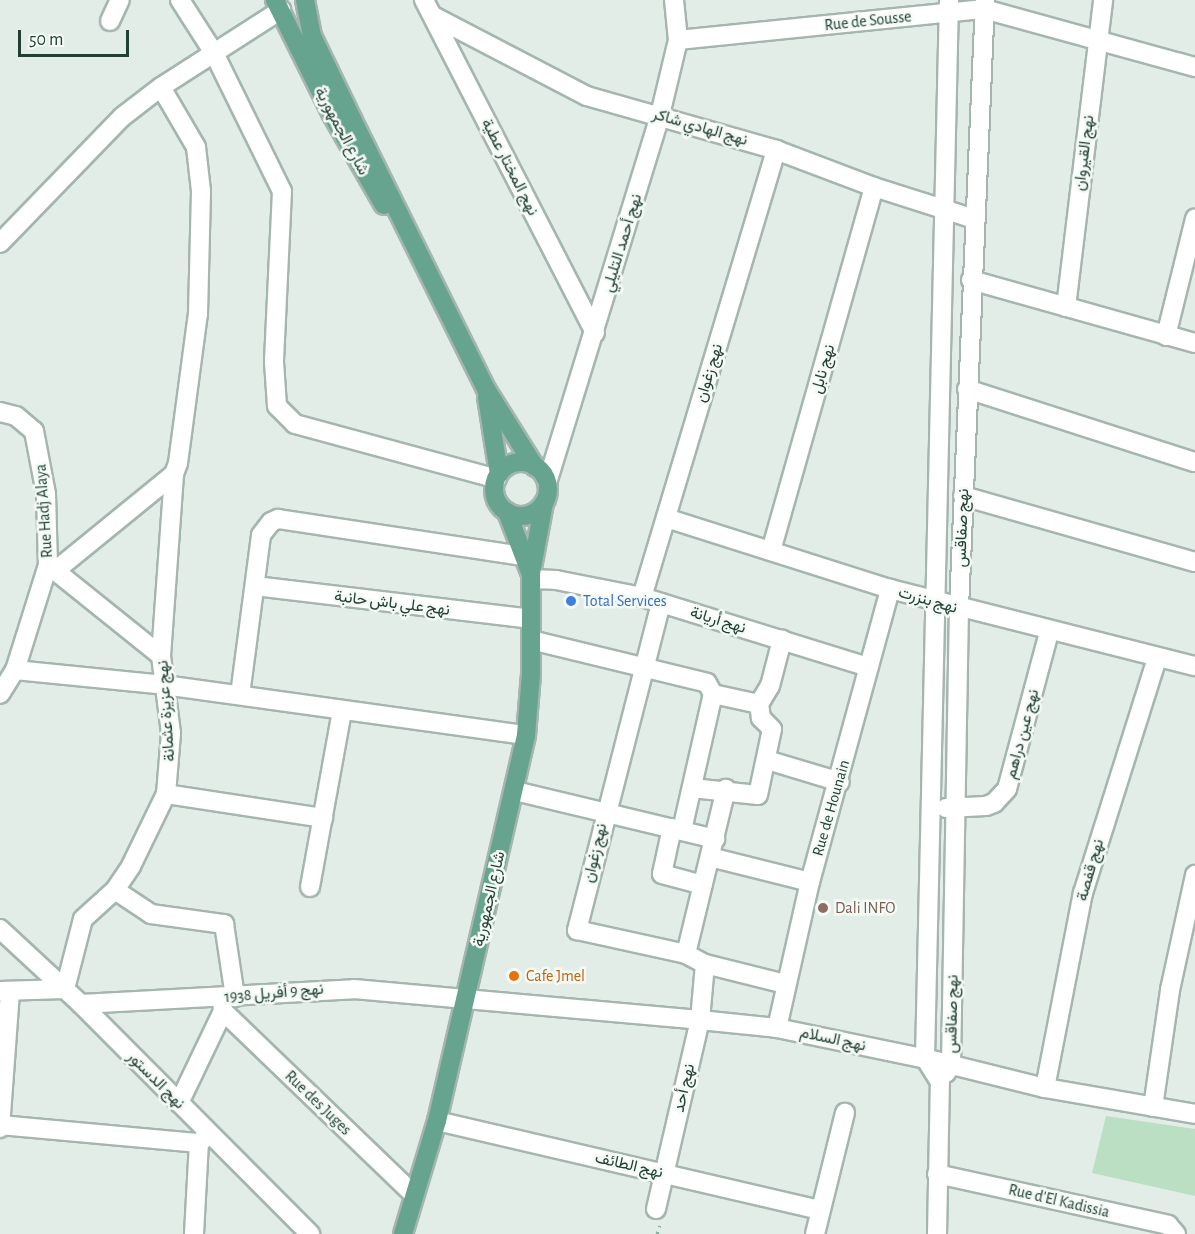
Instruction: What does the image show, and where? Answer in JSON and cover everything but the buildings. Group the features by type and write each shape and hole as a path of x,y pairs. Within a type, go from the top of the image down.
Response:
{"main road":[{"path":"305,0 312,36 486,389 547,483 528,569"},
{"name":"شارع الجمهورية","path":"278,5 368,180 420,255"},
{"path":"486,389 498,477 497,501 507,512 528,569"},
{"path":"498,477 512,464 535,466"},
{"path":"507,512 523,516 544,503"},
{"name":"شارع الجمهورية","path":"407,1229 414,1196 437,1121 515,791 526,735 531,640 528,569"}],"street":[{"path":"110,21 120,0"},
{"path":"180,0 214,53 282,191 274,362 277,406 296,424 498,477"},
{"name":"نهج المختار عطية","path":"424,0 435,17 596,333"},
{"name":"نهج أحمد التليلي","path":"547,483 596,333 660,115 678,39 674,0"},
{"name":"نهج القيروان","path":"1066,307 1103,0"},
{"name":"Rue de Sousse","path":"678,39 984,4 1195,67"},
{"name":"نهج صفاقس","path":"949,7 946,210 933,600 925,1058 940,1082 951,1065 959,608 984,4"},
{"path":"0,243 95,144 161,87 214,53 278,5"},
{"name":"نهج الهادي شاكر","path":"435,17 573,91 776,150 874,187 974,219"},
{"name":"نهج عزيزة عثمانة","path":"65,989 83,919 115,890 148,834 166,794 171,733 161,656 174,474 182,441 198,314 201,191 196,147 161,87"},
{"name":"نهج زغوان","path":"642,597 776,150"},
{"name":"نهج نابل","path":"771,551 874,187"},
{"path":"1166,336 1190,269 1195,219"},
{"path":"971,280 1195,343"},
{"path":"967,389 1195,462"},
{"name":"Rue Hadj Alaya","path":"0,412 16,416 34,431 46,494 52,568 15,670 0,694"},
{"path":"161,656 52,568 174,474"},
{"path":"963,496 1195,562"},
{"name":"نهج بنزرت","path":"666,518 890,589 1050,632 1195,666"},
{"name":"نهج أريانة","path":"255,586 261,535 265,527 279,519 528,569 556,580 642,597 868,667"},
{"path":"240,695 255,586"},
{"name":"نهج علي باش حانبة","path":"255,586 530,620"},
{"name":"Rue de Hounain","path":"777,1028 785,984 810,882 840,782 890,589"},
{"name":"نهج زغوان","path":"661,603 605,811 577,930 686,954"},
{"name":"نهج عين دراهم","path":"930,808 956,808 994,803 1007,789 1050,632"},
{"path":"531,640 707,683 713,694 692,788 662,874 703,885"},
{"path":"692,788 726,789 758,795 772,729 761,718 759,704 770,686 782,640"},
{"name":"نهج قفصة","path":"1045,1088 1083,893 1156,658"},
{"path":"15,670 164,684 342,711 526,735"},
{"path":"713,694 759,704"},
{"path":"310,887 342,711"},
{"path":"767,759 840,782"},
{"path":"726,789 686,954 705,964 785,984"},
{"path":"515,791 715,839"},
{"path":"166,794 323,818"},
{"path":"710,857 810,882"},
{"path":"1153,1107 1170,990 1195,875"},
{"path":"115,890 151,914 224,924 227,1002 179,1102"},
{"name":"نهج الدستور","path":"0,929 81,1004 179,1102 203,1139 310,1234"},
{"name":"نهج أحد","path":"656,1209 700,1020 705,964"},
{"name":"نهج 9 أفريل 1938","path":"81,1004 227,1002 345,988 466,1000"},
{"path":"65,989 5,991 0,1126 203,1139 194,1234"},
{"name":"نهج السلام","path":"466,1000 777,1028 925,1058 1045,1088 1195,1114"},
{"name":"Rue des Juges","path":"227,1002 414,1196"},
{"path":"937,1234 940,1082"},
{"path":"814,1234 845,1113"},
{"name":"نهج الطائف","path":"437,1121 820,1210"},
{"name":"Rue d'El Kadissia","path":"938,1174 1168,1225 1176,1234"}],"green space":[{"path":"1106,1116 1195,1129 1195,1196 1092,1173"}],"place":[{"name":"Total Services","path":"571,601"},
{"name":"Dali INFO","path":"823,908"},
{"name":"Cafe Jmel","path":"514,976"}]}
